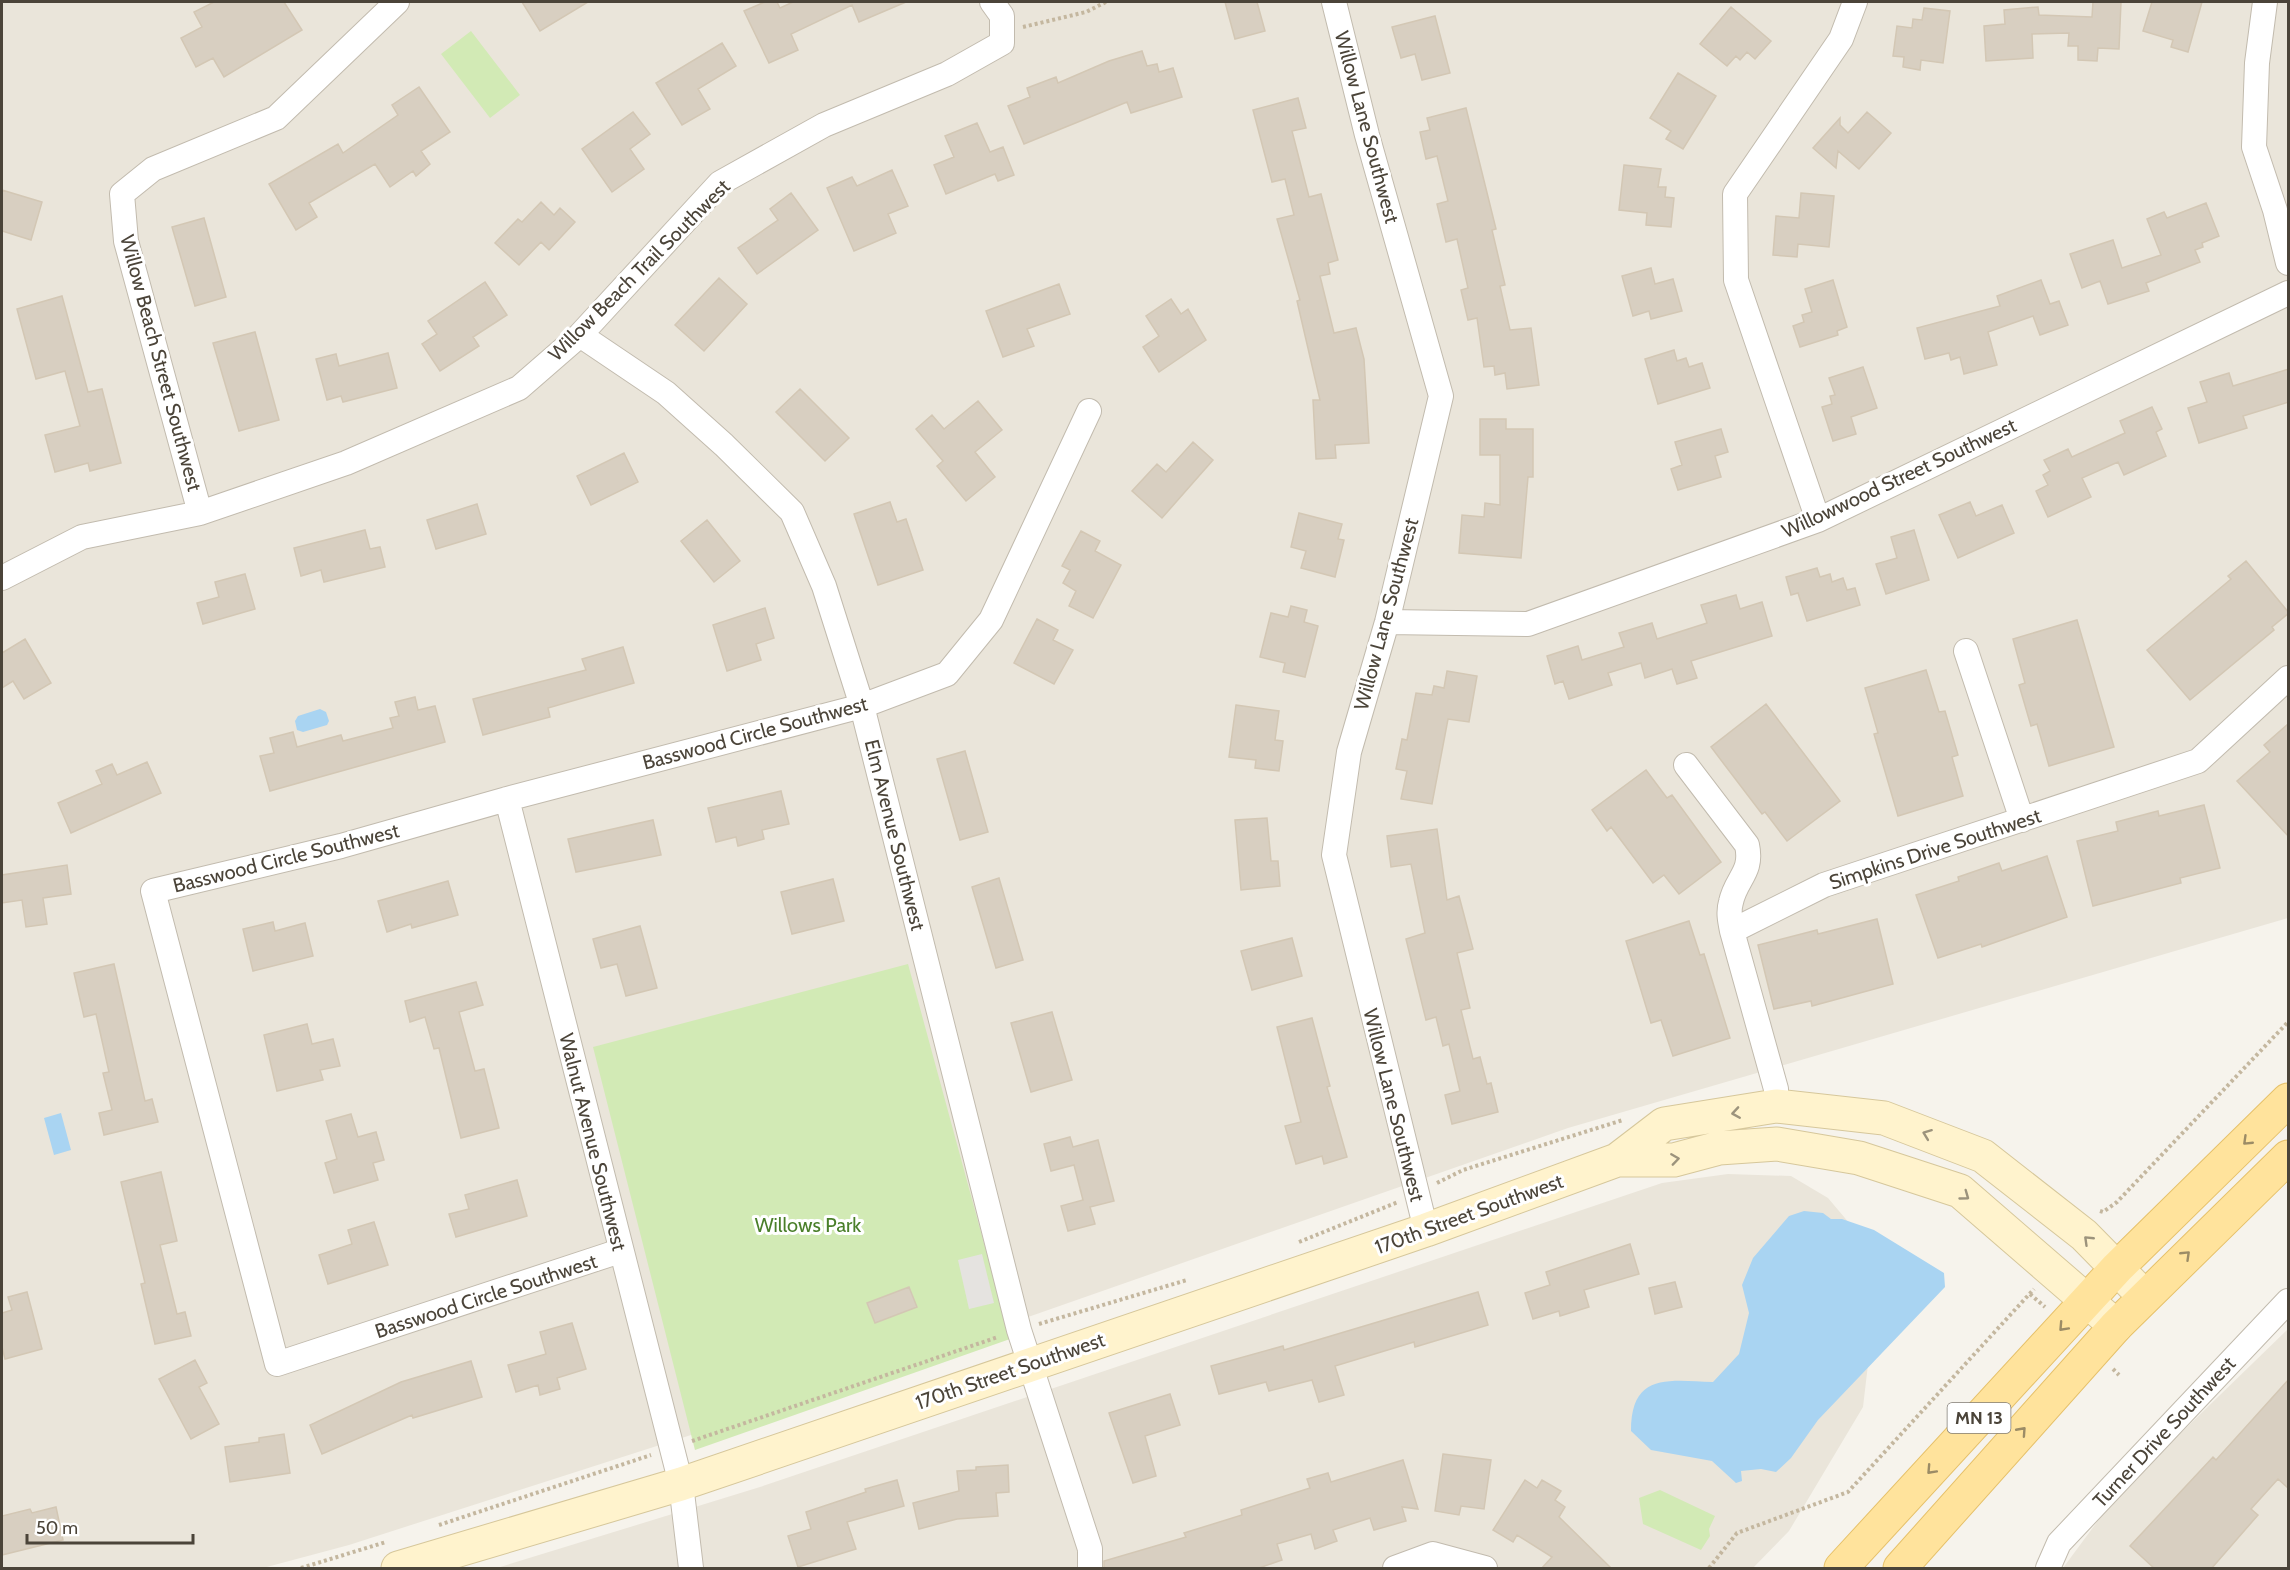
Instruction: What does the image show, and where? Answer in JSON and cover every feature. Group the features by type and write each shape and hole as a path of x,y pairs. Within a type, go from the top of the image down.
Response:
{"main road":[{"name":"MN 13","path":"1841,1569 2117,1268 2289,1100"},
{"name":"MN 13","path":"1900,1569 2144,1296 2289,1157"}],"street":[{"name":"Willow Beach Street Southwest","path":"200,513 126,242 122,194 153,169 276,118 397,2"},
{"path":"992,2 1002,16 1002,37"},
{"name":"Willow Lane Southwest","path":"1334,2 1367,135 1441,396 1387,622 1349,752 1334,855 1426,1230"},
{"path":"1818,520 1736,280 1735,194 1841,39 1855,2"},
{"path":"2265,2 2257,63 2254,147 2275,210 2289,263"},
{"name":"Willow Beach Trail Southwest","path":"2,578 82,537 200,513 346,463 519,388 580,335 720,183 824,125 947,74 1002,37"},
{"name":"Willowwood Street Southwest","path":"1387,622 1528,624 1818,520 2289,293"},
{"name":"Elm Avenue Southwest","path":"580,335 666,393 724,445 792,512 824,586 862,706 1019,1330 1090,1550 1090,1569"},
{"name":"Basswood Circle Southwest","path":"620,1251 277,1364 153,891 340,846 507,799 862,706 947,674 991,620 1089,411"},
{"path":"1966,651 2022,820"},
{"name":"Simpkins Drive Southwest","path":"1732,931 1824,885 2198,761 2289,678"},
{"path":"1686,765 1747,845 1750,859 1731,900 1729,915 1776,1089 1776,1106"},
{"name":"Walnut Avenue Southwest","path":"507,799 681,1484 691,1569"},
{"name":"170th Street Southwest","path":"399,1569 681,1484 1426,1230 1617,1160 1664,1124 1776,1106 1884,1118 1983,1156 2094,1224 2117,1268 2144,1296"},
{"name":"170th Street Southwest","path":"1617,1160 1674,1160 1719,1148 1777,1144 1859,1158 1960,1191 2053,1269 2116,1326"},
{"name":"Turner Drive Southwest","path":"2048,1569 2059,1543 2289,1300"},
{"path":"1395,1569 1433,1554 1485,1569"}],"path":[{"path":"1002,37 1086,12 1106,2"},
{"path":"1709,1569 1737,1533 1848,1492 2053,1269"}],"shaded area":[{"path":"2,2 2288,2 2288,918 1568,1128 691,1435 349,1545 263,1568 2,1568"},
{"path":"1728,1174 1791,1176 1828,1198 1850,1224 1875,1305 1863,1407 1789,1531 1753,1568 497,1568 760,1487 1662,1183"},
{"path":"982,1254 994,1303 969,1309 958,1260"},
{"path":"2288,1329 2288,1568 2063,1568 2117,1495"}],"green space":[{"path":"471,31 520,95 490,118 441,54"},
{"name":"Willows Park","path":"908,964 1010,1339 695,1450 593,1047"},
{"path":"1660,1490 1715,1516 1709,1529 1710,1536 1701,1550 1643,1524 1639,1498"}],"water":[{"path":"320,709 326,712 329,721 327,725 303,732 297,730 295,721 298,716"},
{"path":"61,1113 71,1150 54,1155 44,1118"},
{"path":"1804,1211 1823,1213 1831,1219 1842,1219 1874,1230 1944,1273 1945,1287 1818,1420 1791,1458 1776,1472 1761,1469 1741,1471 1742,1481 1736,1483 1712,1461 1651,1450 1631,1431 1637,1399 1645,1389 1667,1381 1713,1382 1739,1354 1749,1313 1742,1285 1753,1258 1789,1216"}],"building":[{"path":"214,2 284,2 302,30 224,77 213,58 196,67 181,38 202,27 194,12"},
{"path":"522,2 588,2 540,31"},
{"path":"765,2 777,2 780,8 793,2 906,2 859,22 852,5 791,34 798,50 769,63 744,11"},
{"path":"1225,2 1257,2 1265,31 1235,39"},
{"path":"2093,2 2121,2 2119,49 2098,48 2097,61 2078,60 2078,46 2068,46 2069,33 2032,34 2033,58 1986,61 1984,26 2005,24 2004,10 2038,7 2039,15 2092,17"},
{"path":"2152,2 2202,2 2188,52 2171,47 2173,40 2143,31"},
{"path":"1731,7 1771,41 1755,59 1747,52 1740,60 1736,56 1727,66 1700,44"},
{"path":"1924,8 1950,11 1943,63 1921,60 1920,70 1903,67 1904,57 1893,56 1897,26 1912,28 1913,19 1922,20"},
{"path":"1435,16 1450,73 1422,80 1415,54 1401,58 1392,27"},
{"path":"722,43 736,66 698,89 710,109 682,125 656,83"},
{"path":"1142,51 1147,66 1157,64 1159,72 1173,68 1182,97 1131,113 1127,102 1024,144 1008,106 1030,97 1027,88 1056,77 1058,83 1109,61"},
{"path":"1678,73 1716,96 1683,149 1666,139 1671,131 1650,118"},
{"path":"419,87 450,132 421,151 430,164 416,176 413,171 390,187 375,164 309,203 317,217 296,230 269,184 338,144 343,153 398,115 392,105"},
{"path":"1298,98 1306,128 1292,131 1309,197 1321,194 1338,260 1328,263 1330,274 1320,276 1334,333 1356,328 1364,359 1369,443 1335,445 1336,458 1316,459 1313,400 1320,400 1297,301 1300,300 1277,219 1294,215 1285,179 1272,182 1253,110"},
{"path":"1466,108 1496,229 1492,230 1505,285 1500,286 1510,330 1531,328 1539,385 1507,389 1505,373 1495,375 1494,366 1484,367 1477,318 1468,320 1461,290 1468,288 1457,239 1446,242 1437,204 1448,201 1437,156 1426,159 1420,132 1430,130 1427,118"},
{"path":"633,112 650,134 630,149 644,169 612,192 582,149"},
{"path":"1867,112 1891,133 1859,169 1838,151 1836,168 1813,148 1840,118 1840,125 1848,133"},
{"path":"977,123 990,152 1003,147 1014,175 998,181 995,174 946,194 934,165 954,157 945,136"},
{"path":"1624,165 1661,169 1658,187 1666,187 1665,197 1674,198 1671,227 1646,225 1647,213 1619,210"},
{"path":"892,170 908,206 888,214 896,233 854,251 827,188 852,177 857,186"},
{"path":"2,190 42,202 31,240 2,231"},
{"path":"791,193 818,230 757,274 738,248 778,220 770,209"},
{"path":"1801,193 1834,196 1829,247 1798,244 1797,257 1773,255 1776,216 1799,218"},
{"path":"541,202 554,215 560,208 575,222 549,250 541,242 519,265 495,243 518,219 522,222"},
{"path":"2206,203 2219,236 2202,243 2203,247 2195,250 2200,262 2146,283 2149,291 2108,304 2100,281 2082,288 2070,254 2113,240 2122,268 2161,255 2147,219 2164,212 2167,218"},
{"path":"204,218 226,297 195,306 172,227"},
{"path":"1651,268 1655,284 1673,279 1682,311 1651,319 1649,311 1633,316 1622,276"},
{"path":"719,278 747,304 704,351 675,325"},
{"path":"1833,280 1847,327 1837,331 1838,335 1800,347 1793,326 1804,322 1802,315 1812,312 1805,289"},
{"path":"2041,280 2050,304 2059,301 2068,325 2040,335 2033,316 1988,332 1997,365 1964,374 1960,357 1951,360 1949,353 1925,359 1917,328 2000,306 1997,296"},
{"path":"485,282 507,315 473,337 479,346 440,371 422,344 437,334 428,321"},
{"path":"1059,284 1070,314 1027,329 1034,346 1003,357 986,311"},
{"path":"62,296 88,392 102,389 121,463 90,471 88,463 55,472 45,435 80,426 65,371 36,379 17,309"},
{"path":"1171,299 1181,314 1188,309 1206,340 1159,372 1143,347 1159,336 1146,316"},
{"path":"255,332 279,420 239,431 213,343"},
{"path":"1674,350 1677,361 1686,358 1689,367 1702,363 1710,388 1658,404 1645,359"},
{"path":"388,353 397,388 343,402 341,396 327,400 316,359 336,354 339,366"},
{"path":"1863,367 1877,408 1851,417 1856,434 1833,441 1822,407 1832,404 1830,396 1835,395 1829,378"},
{"path":"2289,369 2289,402 2243,416 2247,428 2199,443 2188,408 2207,402 2200,382 2229,373 2233,386"},
{"path":"800,389 849,438 825,461 776,412"},
{"path":"978,401 1002,430 975,452 995,477 966,501 937,466 943,461 916,429 932,415 944,429"},
{"path":"2152,407 2162,429 2156,432 2166,456 2124,475 2118,462 2082,478 2091,497 2048,517 2036,491 2048,485 2043,475 2050,471 2044,460 2068,449 2072,457 2125,433 2120,421"},
{"path":"1480,419 1506,419 1506,429 1533,429 1533,477 1528,477 1521,558 1459,553 1462,515 1484,517 1485,503 1500,505 1500,455 1480,455"},
{"path":"1721,429 1728,452 1715,456 1721,477 1678,490 1671,469 1682,465 1675,442"},
{"path":"1193,442 1213,460 1162,518 1132,491 1157,464 1166,472"},
{"path":"624,453 638,482 591,505 577,476"},
{"path":"890,502 897,522 906,519 923,570 878,585 854,514"},
{"path":"1970,502 1976,516 2002,505 2014,533 1958,558 1939,515"},
{"path":"477,504 486,534 436,549 427,520"},
{"path":"1299,513 1342,524 1338,539 1344,540 1335,577 1301,568 1306,551 1291,547"},
{"path":"707,520 740,561 714,582 681,541"},
{"path":"365,530 370,549 380,547 385,567 324,582 321,570 301,576 294,548"},
{"path":"1914,530 1929,580 1886,594 1876,564 1897,558 1891,537"},
{"path":"1081,531 1100,541 1095,551 1121,565 1093,618 1069,606 1076,591 1063,583 1070,570 1062,566"},
{"path":"2246,561 2289,613 2272,627 2274,630 2190,700 2147,650 2231,579 2228,576"},
{"path":"1817,568 1820,577 1830,574 1832,582 1843,578 1847,590 1855,588 1860,605 1807,621 1798,593 1791,595 1786,577"},
{"path":"245,574 255,609 203,624 197,603 219,597 215,582"},
{"path":"1736,595 1740,609 1762,602 1772,636 1691,661 1697,678 1677,684 1672,669 1645,678 1641,663 1608,673 1612,685 1569,699 1563,681 1555,684 1547,656 1578,646 1582,660 1624,647 1619,633 1652,623 1657,639 1707,623 1701,605"},
{"path":"1291,606 1307,610 1304,622 1318,626 1305,677 1283,672 1285,663 1260,657 1271,613 1288,617"},
{"path":"765,608 774,638 756,644 761,660 727,671 713,625"},
{"path":"1037,619 1058,630 1053,640 1073,650 1054,684 1014,663"},
{"path":"2077,620 2114,747 2049,766 2037,724 2031,726 2019,685 2025,683 2013,639"},
{"path":"25,639 51,683 24,699 13,681 2,688 2,653"},
{"path":"623,647 634,683 548,708 550,717 483,735 473,699 586,670 582,659"},
{"path":"1926,670 1939,712 1945,711 1958,755 1952,757 1963,796 1898,816 1874,734 1878,733 1865,688"},
{"path":"1447,671 1477,676 1469,722 1448,719 1432,804 1401,799 1407,771 1396,769 1402,739 1407,740 1416,693 1432,695 1434,686 1444,688"},
{"path":"415,697 418,710 435,706 445,742 270,791 260,756 274,753 270,738 293,732 297,747 341,735 343,741 393,728 390,718 399,716 395,702"},
{"path":"1766,704 1840,801 1787,841 1765,812 1762,814 1711,747"},
{"path":"1236,705 1279,711 1275,740 1283,741 1279,771 1255,768 1256,760 1229,757"},
{"path":"2289,723 2289,837 2237,781 2270,752 2264,745"},
{"path":"965,751 988,832 960,840 937,759"},
{"path":"147,762 161,793 71,833 58,803 102,784 96,771 112,764 117,775"},
{"path":"1646,770 1667,798 1672,795 1721,862 1679,894 1664,875 1653,883 1611,827 1607,831 1592,810"},
{"path":"781,791 789,824 762,830 764,839 738,846 736,837 716,842 708,808"},
{"path":"2204,805 2220,868 2180,878 2181,883 2093,906 2077,841 2118,831 2116,822 2158,811 2159,816"},
{"path":"1267,818 1271,861 1278,861 1280,886 1241,890 1235,820"},
{"path":"653,820 661,855 576,872 568,839"},
{"path":"1437,829 1447,900 1459,896 1473,949 1457,953 1470,1008 1461,1010 1473,1059 1480,1057 1487,1084 1491,1083 1498,1112 1452,1124 1445,1095 1460,1091 1449,1044 1443,1046 1436,1017 1426,1020 1406,939 1425,933 1411,864 1391,867 1387,836"},
{"path":"2047,856 2067,917 1982,947 1981,944 1938,958 1916,895 1959,881 1958,877 1999,863 2002,871"},
{"path":"67,865 71,894 43,898 47,924 26,927 22,900 2,903 2,875"},
{"path":"999,878 1023,960 996,968 972,887"},
{"path":"833,879 844,921 792,934 781,892"},
{"path":"448,881 458,915 412,928 411,924 387,932 378,901"},
{"path":"1877,919 1893,984 1812,1006 1811,1001 1774,1009 1758,945 1817,930 1818,934"},
{"path":"1689,921 1700,955 1704,954 1730,1038 1673,1056 1661,1020 1651,1023 1626,941"},
{"path":"273,922 275,931 305,923 313,956 253,971 243,929"},
{"path":"640,926 657,988 626,996 617,964 601,968 593,939"},
{"path":"1292,938 1302,976 1252,990 1241,951"},
{"path":"114,964 145,1101 152,1099 158,1122 104,1135 99,1113 112,1110 103,1073 109,1072 96,1014 84,1017 74,973"},
{"path":"476,982 483,1005 459,1012 475,1071 484,1069 499,1128 461,1138 439,1048 434,1049 425,1017 410,1022 405,1001"},
{"path":"1052,1012 1072,1080 1031,1092 1011,1023"},
{"path":"1312,1018 1330,1086 1327,1087 1347,1157 1324,1164 1322,1156 1296,1164 1285,1126 1301,1122 1277,1027"},
{"path":"307,1024 312,1044 333,1039 340,1066 320,1070 323,1080 277,1091 264,1035"},
{"path":"351,1114 358,1137 376,1132 384,1160 373,1163 378,1180 334,1193 325,1163 337,1159 326,1121"},
{"path":"1070,1137 1073,1147 1098,1140 1114,1201 1090,1207 1095,1224 1068,1231 1061,1206 1083,1200 1074,1165 1051,1171 1044,1144"},
{"path":"161,1172 177,1241 160,1245 177,1314 185,1312 191,1336 155,1344 141,1284 145,1283 121,1182"},
{"path":"517,1180 527,1216 456,1237 449,1214 469,1209 465,1195"},
{"path":"374,1222 388,1265 328,1284 319,1255 352,1244 348,1230"},
{"path":"1630,1244 1639,1274 1584,1290 1589,1307 1560,1316 1559,1311 1533,1319 1525,1293 1550,1285 1546,1272"},
{"path":"1675,1282 1682,1307 1655,1314 1649,1288"},
{"path":"909,1287 917,1307 875,1323 867,1303"},
{"path":"27,1292 42,1349 5,1359 2,1347 2,1313 12,1310 8,1297"},
{"path":"1478,1292 1488,1325 1415,1347 1414,1342 1335,1366 1344,1395 1319,1402 1312,1380 1269,1391 1266,1382 1219,1394 1211,1366 1283,1346 1284,1350"},
{"path":"572,1323 586,1369 557,1378 560,1389 540,1395 538,1385 516,1392 508,1365 546,1354 540,1332"},
{"path":"195,1360 207,1383 199,1387 219,1424 191,1439 159,1379"},
{"path":"471,1361 482,1397 413,1418 412,1415 322,1454 310,1425 401,1382"},
{"path":"2289,1379 2289,1489 2278,1479 2251,1509 2258,1515 2211,1569 2155,1569 2130,1546 2213,1457 2216,1460"},
{"path":"1170,1394 1180,1425 1145,1436 1156,1476 1133,1483 1109,1413"},
{"path":"284,1434 290,1473 230,1482 225,1447 259,1442 259,1438"},
{"path":"1443,1454 1491,1460 1484,1509 1461,1506 1459,1515 1435,1511"},
{"path":"1403,1460 1418,1509 1402,1507 1406,1521 1374,1530 1370,1518 1333,1530 1337,1541 1315,1549 1311,1534 1277,1544 1282,1560 1256,1569 1104,1569 1104,1561 1186,1537 1184,1533 1242,1515 1241,1510 1310,1488 1307,1479 1328,1473 1331,1482"},
{"path":"1008,1465 1009,1492 996,1493 998,1516 957,1519 919,1529 913,1503 959,1491 957,1471"},
{"path":"897,1480 904,1506 847,1522 856,1549 798,1567 788,1536 811,1529 806,1512 866,1492 865,1489"},
{"path":"1525,1480 1537,1488 1542,1480 1561,1491 1555,1500 1565,1507 1559,1517 1612,1569 1541,1569 1552,1557 1517,1535 1513,1542 1493,1530"},
{"path":"56,1507 63,1540 2,1555 2,1516 30,1509 32,1513"}]}
